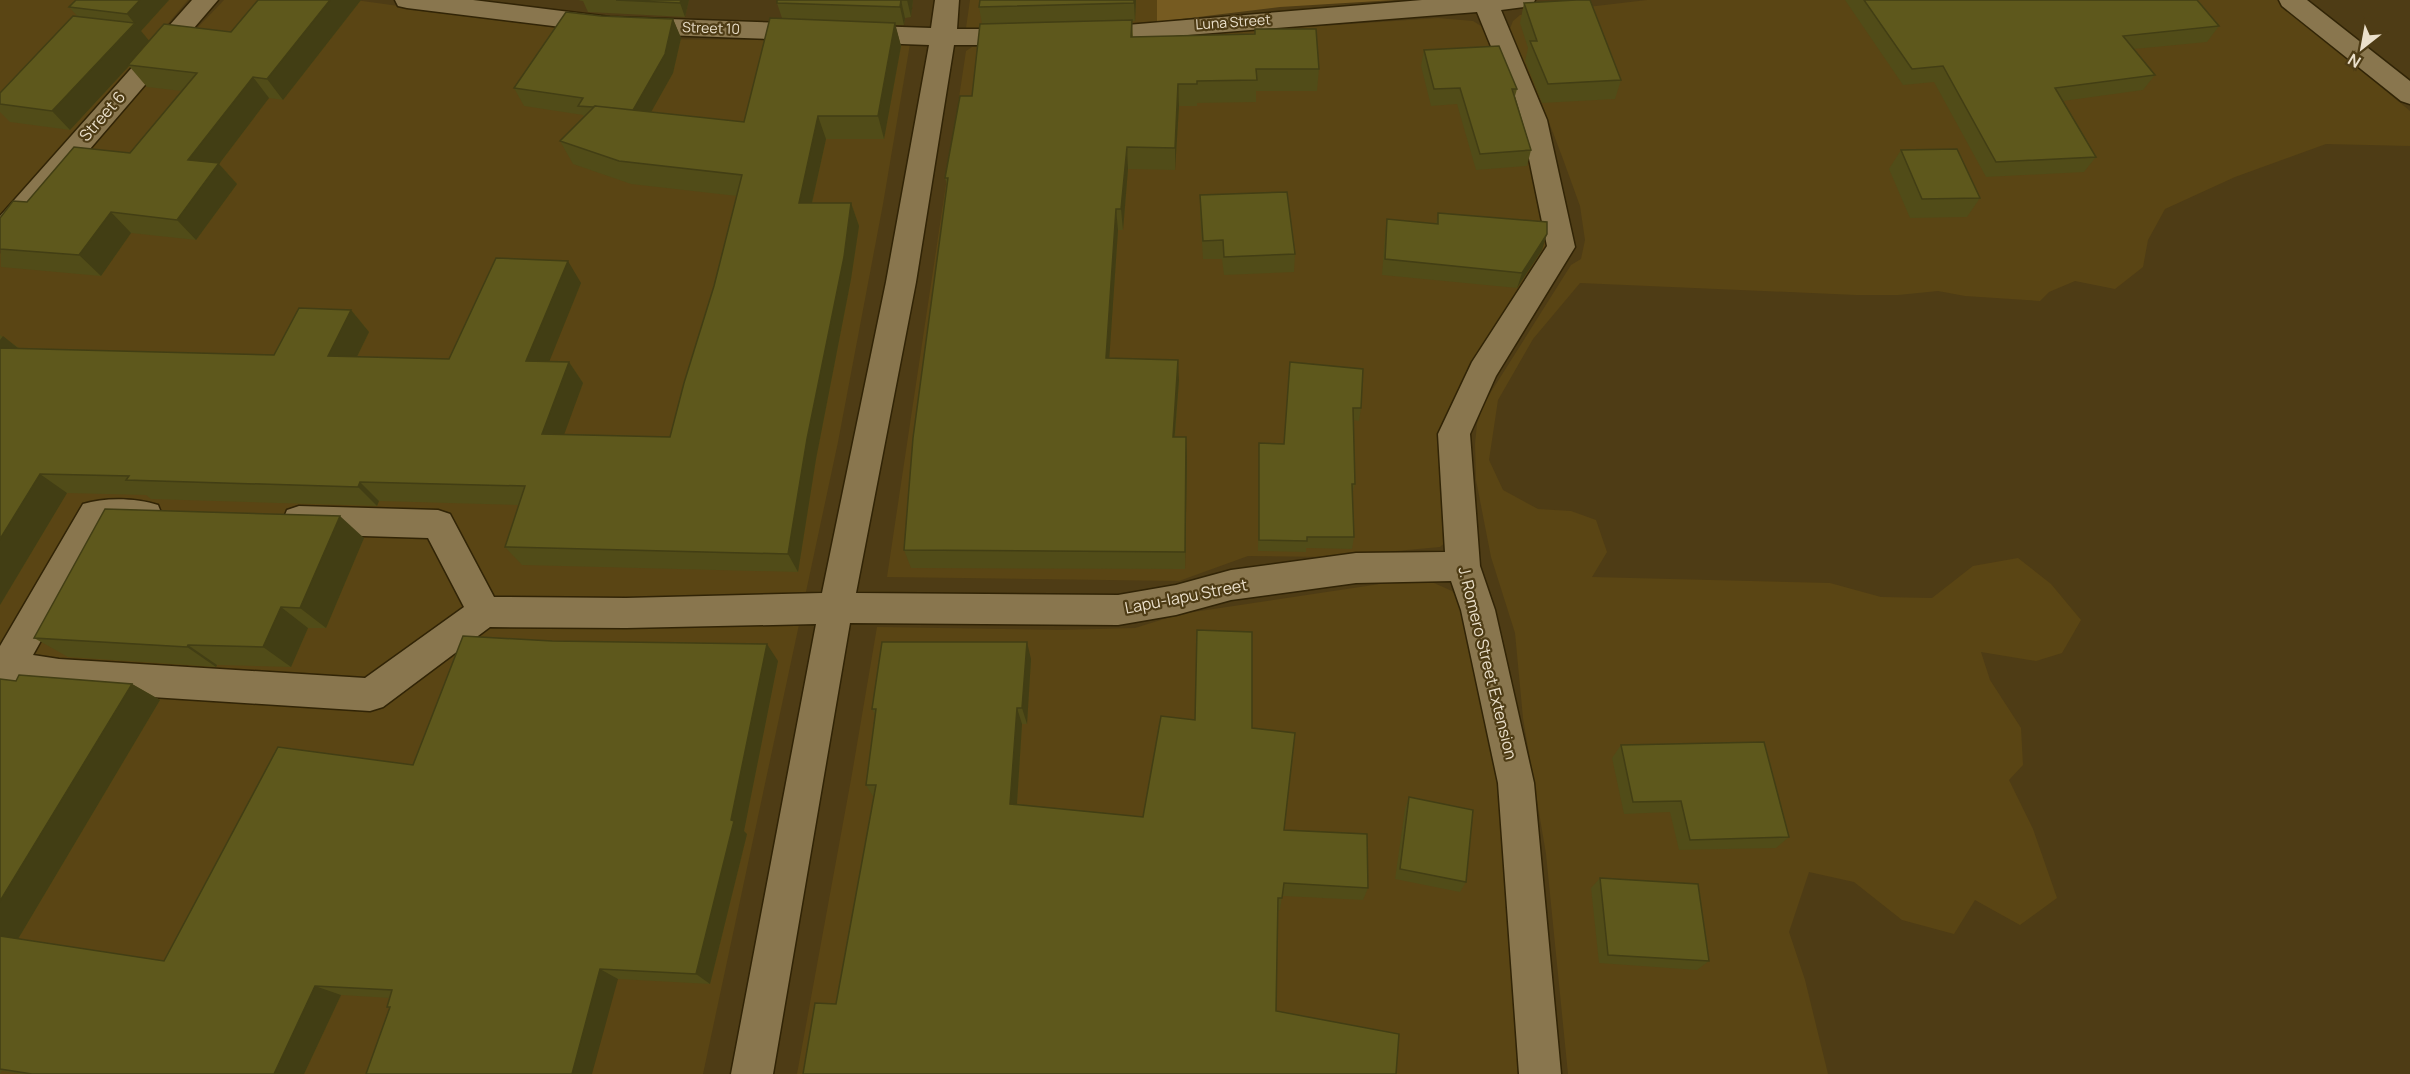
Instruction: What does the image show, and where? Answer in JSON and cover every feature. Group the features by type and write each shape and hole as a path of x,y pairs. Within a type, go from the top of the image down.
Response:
{"street":[{"name":"Street 6","path":"0,235 129,85 206,0"},
{"name":"Street 10","path":"407,0 610,25 943,38"},
{"path":"752,1074 836,608 901,282 943,38 946,0"},
{"name":"Luna Street","path":"943,38 1055,36 1523,0"},
{"path":"2290,0 2410,96"},
{"name":"J. Romero Street Extension","path":"1486,3 1534,120 1561,247 1483,371 1454,434 1463,566 1478,610 1516,783 1540,1074"},
{"path":"177,516 95,514 4,665 59,675 370,695 484,612 438,524 272,519"},
{"name":"Lapu-lapu Street","path":"484,612 626,613 836,608 1118,610 1176,600 1231,585 1356,568 1463,566"}],"shaded area":[{"path":"0,0 188,0 39,175 0,215"},
{"path":"224,0 355,0 639,39 883,41 910,44 883,204 838,442 703,1074 0,1074 0,254 77,168 138,90"},
{"path":"970,0 1157,0 1157,22 1101,29 966,28"},
{"path":"1157,0 1395,0 1280,7 1157,22"},
{"path":"1647,0 2277,0 2410,111 2410,146 2326,144 2235,177 2165,209 2148,240 2143,267 2115,289 2075,281 2049,292 2040,301 1965,296 1938,291 1898,295 1856,295 1580,283 1533,339 1498,400 1489,460 1503,490 1538,509 1571,511 1596,520 1607,552 1592,577 1830,583 1881,597 1932,598 1973,566 2018,558 2051,584 2081,620 2062,653 2036,661 1981,652 1990,680 2021,728 2023,765 2009,780 2033,829 2057,898 2020,925 1975,900 1954,934 1902,920 1854,882 1809,872 1789,932 1805,980 1828,1074 1568,1074 1546,854 1523,718 1515,633 1491,557 1476,480 1475,444 1477,424 1484,403 1571,265 1581,259 1585,240 1580,206 1563,159 1542,104 1509,31 1513,21 1520,15"},
{"path":"1438,18 1473,21 1486,29 1495,41 1553,236 1474,373 1453,535 1440,547 1331,557 1248,556 1179,581 887,577 966,51 972,47 1102,41"},
{"path":"1400,581 1434,583 1452,591 1468,611 1516,892 1527,1074 797,1074 877,627 1060,630 1135,628 1180,614"}],"building":[{"path":"76,0 140,0 127,14 69,7"},
{"path":"258,0 330,0 267,79 253,77 188,160 219,163 177,220 111,212 79,255 0,249 0,218 13,201 27,202 74,147 130,153 197,73 128,65 164,24 231,32"},
{"path":"616,0 681,0 680,3"},
{"path":"777,0 901,0 900,7 777,3"},
{"path":"980,0 1134,0 1134,3 979,7"},
{"path":"1590,0 1621,80 1548,84 1530,41 1537,41 1524,3"},
{"path":"1864,0 2197,0 2219,26 2123,36 2155,75 2055,88 2096,157 1996,162 1943,66 1912,69"},
{"path":"566,12 673,19 665,54 633,110 578,106 583,98 514,88"},
{"path":"73,16 135,23 52,111 0,104 0,93"},
{"path":"770,18 895,23 878,116 818,116 799,203 851,203 844,257 807,439 788,554 505,547 525,486 360,482 358,487 126,480 129,476 40,474 0,539 0,348 274,355 299,308 351,310 328,356 449,359 496,258 568,261 526,361 569,362 542,434 670,437 714,286 742,175 619,161 560,141 595,106 744,122"},
{"path":"1132,20 1131,37 1255,34 1255,29 1316,29 1319,69 1256,69 1257,80 1197,81 1197,84 1178,84 1175,148 1127,147 1121,209 1116,209 1106,358 1178,360 1173,437 1186,437 1185,552 904,550 913,438 948,178 945,178 960,96 972,96 980,24"},
{"path":"1499,46 1517,89 1512,89 1531,150 1480,154 1460,88 1434,89 1424,50"},
{"path":"1957,149 1980,198 1922,199 1901,150"},
{"path":"1287,192 1295,254 1224,257 1223,240 1203,241 1200,195"},
{"path":"1438,213 1547,222 1547,234 1522,273 1385,259 1387,219 1438,224"},
{"path":"1290,362 1363,369 1361,408 1353,408 1354,537 1307,537 1307,541 1259,540 1259,443 1284,444"},
{"path":"105,509 340,516 300,608 281,607 263,647 188,645 187,647 34,638"},
{"path":"1197,630 1252,632 1252,728 1295,733 1284,830 1367,834 1368,888 1284,883 1282,898 1278,898 1276,1011 1399,1034 1396,1074 803,1074 815,1003 836,1004 876,785 866,785 876,709 872,709 882,642 1027,642 1022,708 1017,708 1010,804 1143,817 1161,716 1195,720"},
{"path":"463,636 552,641 767,644 731,820 734,821 696,974 600,969 572,1074 366,1074 390,1007 387,1007 392,990 315,986 274,1074 32,1074 0,1069 0,936 164,961 278,747 413,765"},
{"path":"19,675 132,684 0,901 0,679 16,681"},
{"path":"1764,742 1789,837 1690,840 1681,801 1633,802 1621,745"},
{"path":"1409,797 1473,810 1466,882 1400,869"},
{"path":"1600,878 1698,884 1709,961 1608,955"}]}
